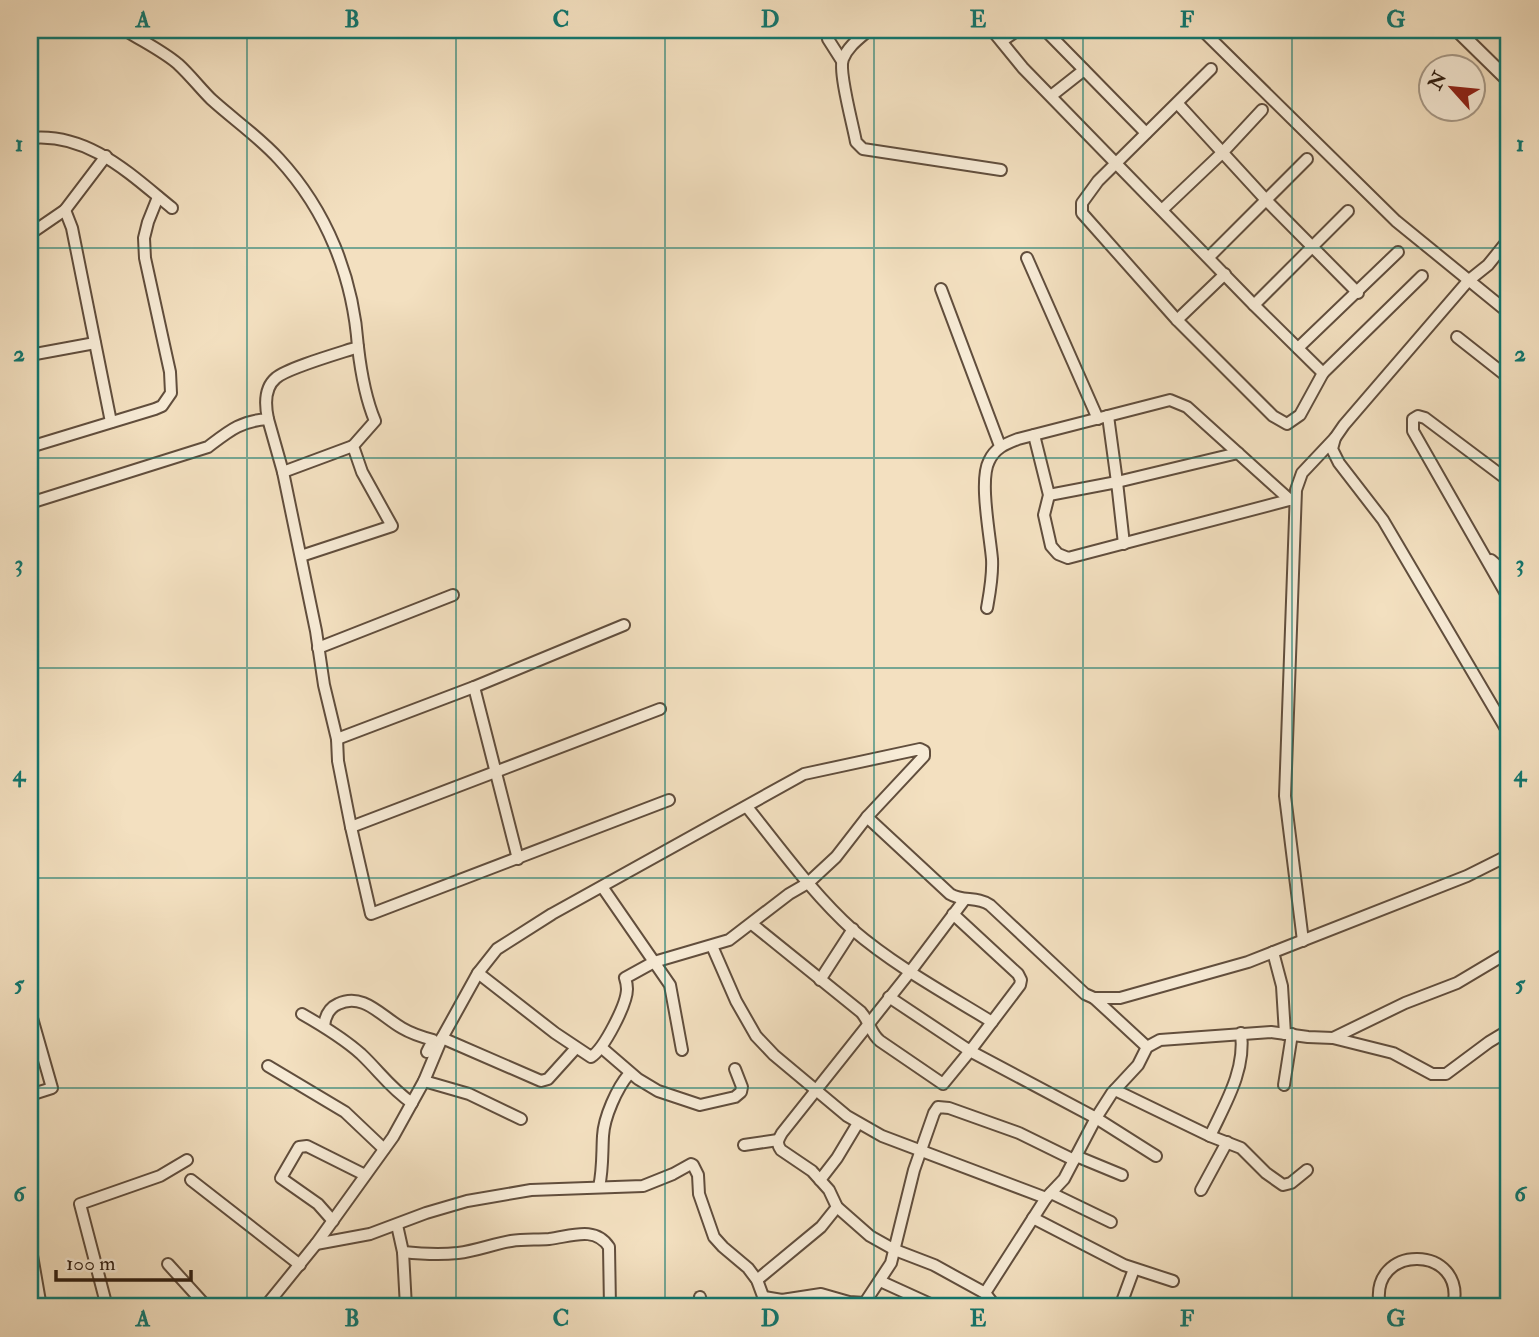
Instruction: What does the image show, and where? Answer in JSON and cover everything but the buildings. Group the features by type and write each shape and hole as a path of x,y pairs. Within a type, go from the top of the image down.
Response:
{"street":[{"path":"125,30 177,63 210,98 279,159 308,197 329,231 355,316 366,394 376,421 353,446 283,472"},
{"path":"826,30 828,39 842,61"},
{"path":"869,30 854,43 842,61 841,69 856,142 863,149 1000,170"},
{"path":"992,30 1023,68 1323,373"},
{"path":"1002,41 1018,30"},
{"path":"1045,30 1146,133"},
{"path":"1202,30 1396,221 1509,313"},
{"path":"1457,30 1509,80"},
{"path":"1211,69 1098,181 1085,199 1082,213 1177,320 1273,416 1287,424 1300,415 1323,373 1422,276"},
{"path":"1051,96 1084,70"},
{"path":"1178,104 1267,201 1358,293"},
{"path":"1163,209 1222,153 1262,110"},
{"path":"30,138 51,137 106,156 172,208"},
{"path":"30,234 65,210 106,156"},
{"path":"1209,257 1307,159"},
{"path":"30,447 162,406 171,393 170,372 145,258 144,238 159,197"},
{"path":"65,210 72,228 111,422"},
{"path":"1254,305 1348,211"},
{"path":"1303,941 1285,796 1293,499 1297,483 1301,473 1335,438 1468,281 1488,265 1509,239"},
{"path":"1298,348 1398,252"},
{"path":"1027,258 1103,417 1117,482 1124,544"},
{"path":"1177,320 1225,274"},
{"path":"941,289 1000,446"},
{"path":"1457,337 1509,378"},
{"path":"30,355 95,343"},
{"path":"358,347 292,369 276,378 268,389 265,405 301,556 324,685 337,739 338,761 351,827 372,914 669,800"},
{"path":"987,608 992,584 992,562 984,475 989,461 1000,446 1170,400 1187,407 1293,499"},
{"path":"1509,481 1425,418 1418,416 1413,419 1413,431 1509,599"},
{"path":"30,503 208,447 249,421 268,419"},
{"path":"1034,435 1048,495 1044,515 1051,547 1068,558 1293,499"},
{"path":"1335,438 1332,449 1339,463 1383,520 1509,734"},
{"path":"301,556 393,526 362,472 353,446"},
{"path":"1048,495 1117,482 1238,453"},
{"path":"1486,556 1509,576"},
{"path":"318,648 453,596"},
{"path":"337,739 474,687 624,625"},
{"path":"474,687 517,859"},
{"path":"351,827 660,709"},
{"path":"265,1307 316,1244 394,1137 424,1081 442,1038 478,973 497,949 552,914 804,774 920,748 924,751 924,756 867,817 836,857 808,883 789,894 729,940 654,962 625,978 628,990 615,1024 602,1048 591,1057 478,973"},
{"path":"747,807 808,883 853,929 910,972 992,1022"},
{"path":"867,817 950,894 957,898 983,900 990,905 1085,994 1094,998 1147,1047"},
{"path":"1094,998 1120,998 1248,962 1467,876 1509,855"},
{"path":"603,888 670,985 682,1050"},
{"path":"744,1145 778,1140 965,899"},
{"path":"752,924 861,1012 870,1021 874,1036 943,1084 1020,985 1021,980 1018,974 953,914"},
{"path":"820,979 853,929"},
{"path":"712,946 736,1001 756,1036 817,1091 858,1123 920,1152 1048,1195 1111,1222"},
{"path":"1273,952 1282,986 1289,1034 1284,1085"},
{"path":"1333,1038 1405,1003 1457,983 1509,952"},
{"path":"889,997 970,1051 1096,1118 1156,1156"},
{"path":"324,1026 324,1020 333,1006 350,1000 362,1001 402,1028 433,1040 426,1055 429,1067"},
{"path":"30,1011 52,1088 30,1095"},
{"path":"302,1014 324,1026 359,1053 393,1090 412,1102"},
{"path":"985,1293 1048,1195 1064,1179 1096,1118 1115,1090 1138,1065 1147,1047 1160,1040 1271,1031 1333,1038 1393,1053 1432,1074 1446,1074 1509,1030"},
{"path":"1210,1136 1236,1078 1242,1052 1241,1033"},
{"path":"442,1038 541,1081 548,1079 576,1048"},
{"path":"602,1048 629,1074 658,1091 700,1105 735,1097 741,1092 742,1087 735,1069"},
{"path":"268,1066 324,1097 345,1112 384,1149"},
{"path":"599,1187 603,1168 604,1129 619,1086 629,1074"},
{"path":"424,1081 469,1094 521,1119"},
{"path":"1115,1090 1247,1153 1266,1173 1283,1185 1291,1183 1307,1170"},
{"path":"316,1244 370,1234 467,1201 531,1190 643,1186 685,1166 693,1165 698,1175 699,1195 714,1237 748,1268 757,1280 765,1302 821,1294 863,1305 891,1263 920,1152 938,1107 943,1106 1019,1132 1075,1158 1122,1175"},
{"path":"820,1180 858,1123"},
{"path":"778,1140 780,1150 820,1180 829,1190 837,1207 870,1236 895,1250 934,1265 985,1293 996,1307"},
{"path":"1201,1189 1227,1142"},
{"path":"333,1221 318,1204 281,1178 299,1147 307,1146 365,1175"},
{"path":"107,1307 80,1204 160,1176 187,1160"},
{"path":"191,1180 300,1265"},
{"path":"757,1280 821,1227 837,1207"},
{"path":"1033,1218 1134,1269 1173,1281"},
{"path":"397,1224 403,1252 406,1307"},
{"path":"403,1252 435,1255 457,1253 516,1240 591,1234 604,1238 609,1247 610,1307"},
{"path":"30,1244 41,1307"},
{"path":"1380,1307 1379,1288 1387,1273 1400,1262 1416,1258 1433,1261 1446,1272 1454,1287 1453,1307"},
{"path":"167,1264 207,1307"},
{"path":"1120,1307 1134,1269"},
{"path":"880,1281 937,1307"}]}
